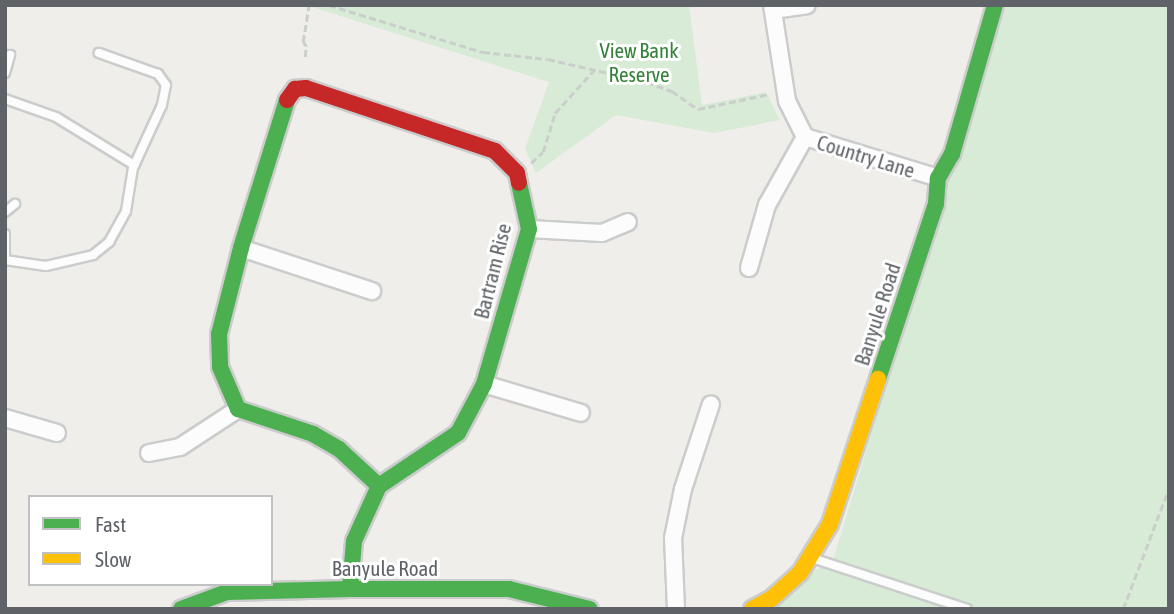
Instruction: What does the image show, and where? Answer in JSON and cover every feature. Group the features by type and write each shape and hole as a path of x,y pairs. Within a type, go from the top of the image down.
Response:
{"street":[{"path":"773,8 807,5"},
{"name":"Banyule Road","path":"752,609 771,599 812,558 830,524 936,204 938,178 952,154 995,5"},
{"name":"Country Lane","path":"773,8 787,101 805,137 938,178"},
{"path":"351,589 354,541 379,486 331,444 313,434 238,409 220,367 219,334 241,248 288,97 294,82 495,150 517,173"},
{"path":"749,268 767,205 805,137"},
{"name":"Bartram Rise","path":"379,486 458,433 484,384 529,229 517,173"},
{"path":"529,229 602,233 628,222"},
{"path":"241,248 372,291"},
{"path":"484,384 581,413"},
{"path":"676,609 673,538 683,489 712,404"},
{"path":"149,453 180,447 238,409"},
{"path":"5,418 57,433"},
{"name":"Banyule Road","path":"181,609 227,592 351,589 509,589 590,609"}],"lane":[{"path":"5,234 5,260 46,267 86,258 102,250 126,211 134,165 162,105 165,81 158,74 99,53"},
{"path":"5,73 10,55"},
{"path":"5,99 56,117 134,165"},
{"path":"5,212 15,204"},
{"path":"812,558 967,609"}],"path":[{"path":"305,57 306,46 303,42 309,5"},
{"path":"329,5 483,52 526,55 661,86 698,108 769,94"},
{"path":"517,173 543,152 553,116 594,70"},
{"path":"1123,609 1169,488"}],"green space":[{"name":"View Bank Reserve","path":"306,5 689,5 702,105 766,92 780,120 714,133 616,115 536,173 525,149 549,82"},
{"path":"1001,5 1169,5 1169,609 763,609 834,557"}],"traffic: fast":[{"path":"878,379 936,204 938,178 952,154 995,5"},
{"path":"287,100 241,248 219,334 220,367 238,409 313,434 339,449 379,486"},
{"path":"350,589 354,541 379,486 458,433 484,384 529,229 519,183"},
{"path":"181,609 227,592 350,589 509,589 590,609"}],"traffic: slow":[{"path":"752,609 771,599 800,573 830,524 878,379"}],"traffic: jam":[{"path":"287,100 295,89 306,88 495,151 517,173 519,183"}]}
